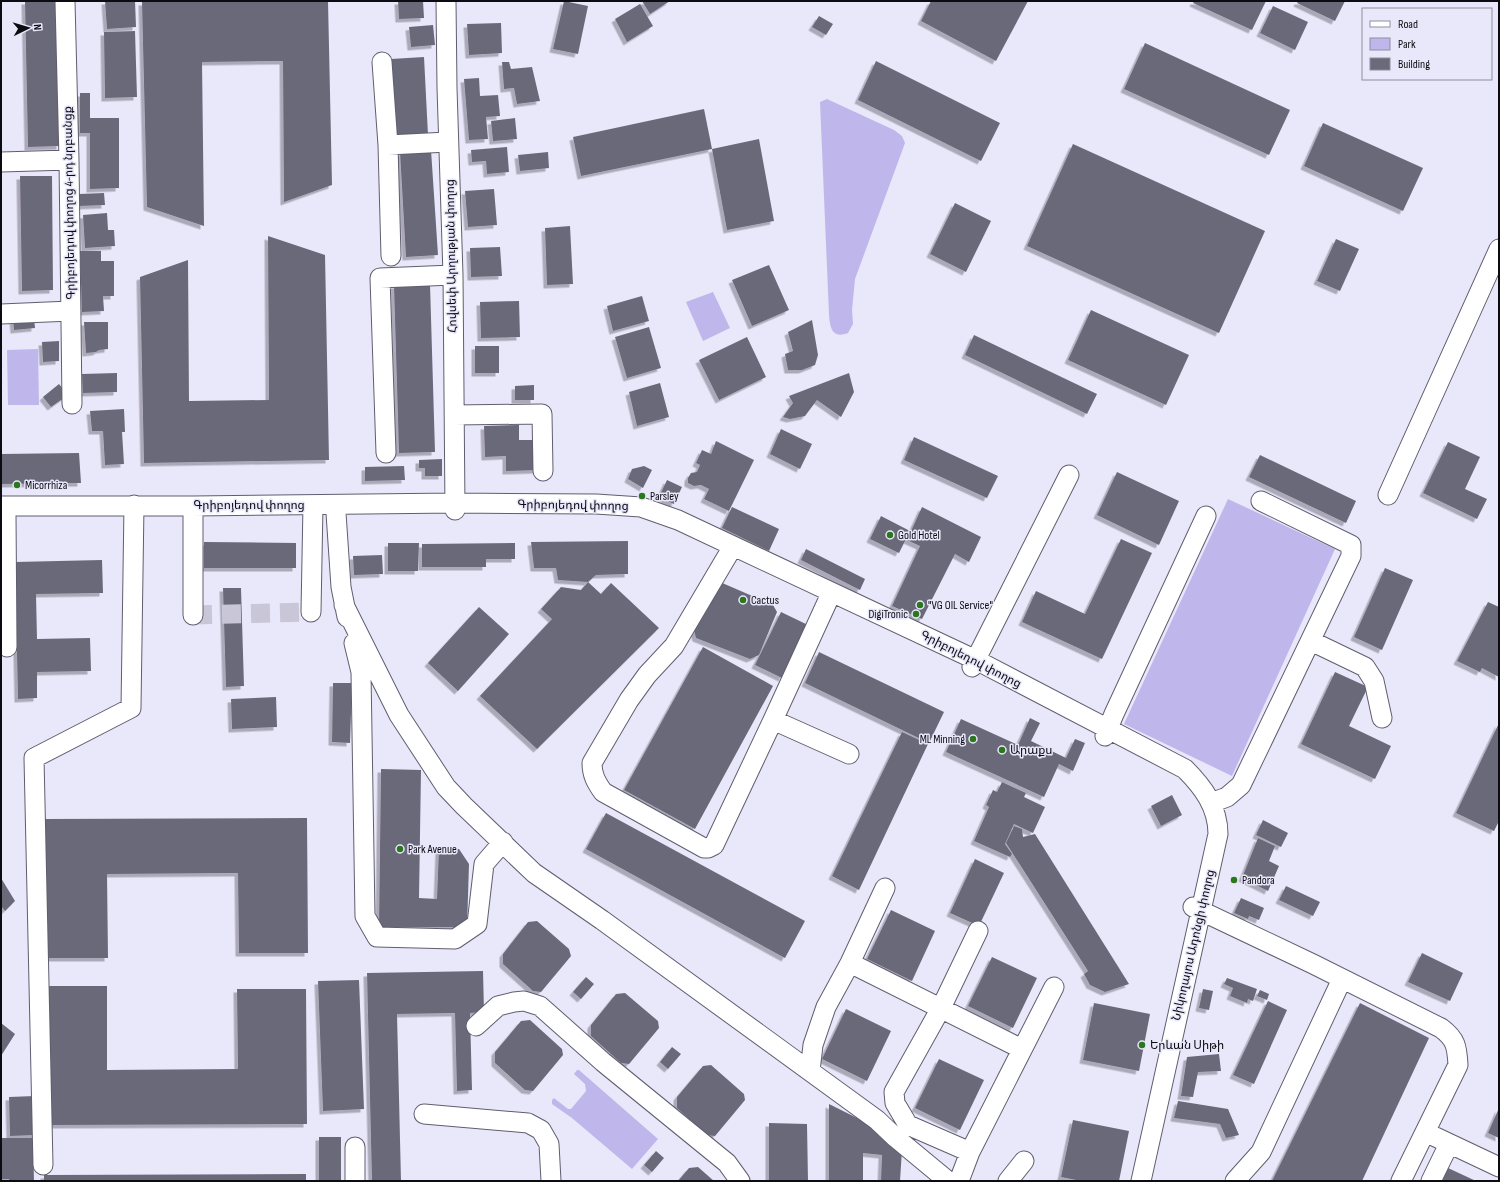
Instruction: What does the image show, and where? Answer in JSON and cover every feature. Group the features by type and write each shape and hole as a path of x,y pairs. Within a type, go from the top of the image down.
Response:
{"street":[{"name":"Գրիբոյեդով փողոց 4-րդ նրբանցք","path":"65,1 69,160 72,404"},
{"name":"Հովսեփ Արղության փողոց","path":"446,1 448,142 453,275 455,507"},
{"path":"382,62 388,146 391,256"},
{"path":"388,146 448,142"},
{"path":"1,162 69,160"},
{"path":"1388,495 1499,249"},
{"path":"386,453 380,278 453,275"},
{"path":"1,314 71,312"},
{"path":"454,415 542,414 542,471"},
{"path":"974,664 1069,475"},
{"path":"1208,805 1227,797 1241,786 1351,556 1350,545 1261,501"},
{"name":"Գրիբոյեդով փողոց","path":"3,511 313,509 596,504 641,507 678,520 974,664 1106,733 1176,773 1208,805"},
{"name":"Գրիբոյեդով փողոց","path":"313,509 336,513 455,507 641,515 676,527 729,553 974,664"},
{"path":"42,1165 34,758 131,708 134,509"},
{"path":"193,509 193,615"},
{"path":"311,612 313,509"},
{"path":"3,511 7,647"},
{"path":"336,513 341,586 344,605 361,672 365,916 377,938 455,939 476,924 484,864 502,842"},
{"path":"1106,733 1206,516"},
{"path":"729,553 674,646 647,675 629,700 592,763 592,773 595,782 604,792 704,848 714,845 829,598"},
{"path":"344,605 399,715 446,787 534,873 602,920 877,1120 902,1131 970,1152"},
{"path":"1311,641 1365,667 1374,680 1382,718"},
{"path":"773,720 850,754"},
{"name":"Նիկողայոս Ադոնցի փողոց","path":"1133,1181 1197,909 1210,834 1208,805"},
{"path":"810,1071 813,1045 826,1007 850,963 885,888"},
{"path":"1197,909 1441,1028 1451,1036 1457,1051 1458,1065 1401,1181"},
{"path":"948,1181 902,1131 895,1104 894,1092 941,1008 978,931"},
{"path":"850,963 1022,1049"},
{"path":"1235,1181 1261,1152 1342,979"},
{"path":"959,1181 970,1152 1054,987"},
{"path":"476,1026 498,1006 524,1001 540,1006 609,1067 727,1163 740,1181"},
{"name":"Նիկողայոս Ադոնցի փողոց","path":"1141,1181 1175,1004"},
{"path":"424,1114 528,1123 541,1130 549,1144 551,1181"},
{"path":"1425,1132 1499,1167"},
{"path":"1431,1181 1449,1144"},
{"path":"355,1181 356,1147"},
{"path":"1008,1181 1024,1161"}],"green space":[{"path":"827,99 894,130 902,136 905,143 855,279 852,310 853,324 848,333 838,335 831,328 829,315 820,102"},
{"path":"713,292 730,328 703,341 686,302"},
{"path":"38,349 39,405 8,405 7,350"},
{"path":"1228,499 1335,549 1232,776 1124,724"},
{"path":"577,1070 579,1070 658,1139 632,1169 572,1118 552,1104 552,1100 554,1098 568,1109 571,1109 586,1091 585,1084 574,1074"}],"building":[{"path":"25,1 56,1 60,146 28,147"},
{"path":"105,1 135,1 136,27 107,29"},
{"path":"328,1 332,185 284,202 283,61 202,62 204,226 147,207 142,2"},
{"path":"398,1 423,1 424,18 399,19"},
{"path":"564,1 588,6 578,54 553,49"},
{"path":"642,1 670,1 650,14"},
{"path":"931,1 1028,1 996,61 921,21"},
{"path":"1194,1 1266,1 1252,30 1193,3"},
{"path":"1298,1 1345,1 1335,21 1297,3"},
{"path":"640,4 653,26 627,42 615,19"},
{"path":"1273,6 1308,22 1295,50 1260,33"},
{"path":"819,16 833,24 826,35 812,27"},
{"path":"501,23 502,53 469,55 467,24"},
{"path":"433,25 435,45 411,47 409,27"},
{"path":"135,31 137,97 105,98 104,32"},
{"path":"1145,43 1290,110 1269,155 1124,89"},
{"path":"424,57 428,135 396,137 391,59"},
{"path":"876,61 1000,123 981,161 858,100"},
{"path":"502,62 509,62 511,69 532,67 540,101 517,104 514,88 504,89"},
{"path":"479,78 480,96 498,95 500,116 486,117 488,139 469,140 464,79"},
{"path":"80,93 90,93 90,118 119,118 119,188 90,189 90,133 80,133"},
{"path":"704,109 712,149 581,176 573,137"},
{"path":"515,118 517,139 493,141 491,121"},
{"path":"1323,123 1423,168 1403,211 1304,166"},
{"path":"759,139 774,221 727,230 712,149"},
{"path":"1073,144 1265,231 1219,333 1027,246"},
{"path":"507,147 509,172 487,174 486,161 472,162 471,150"},
{"path":"431,150 438,255 406,257 400,152"},
{"path":"548,152 549,168 520,171 518,155"},
{"path":"20,176 52,176 53,290 22,291"},
{"path":"494,189 497,225 468,227 465,191"},
{"path":"104,193 105,205 79,206 79,194"},
{"path":"955,203 991,221 966,272 930,254"},
{"path":"107,213 108,230 114,230 115,246 85,248 83,215"},
{"path":"570,226 573,284 547,285 545,228"},
{"path":"268,236 325,255 329,460 144,463 140,277 188,260 189,401 269,400"},
{"path":"1336,239 1359,249 1340,291 1317,281"},
{"path":"500,247 502,276 471,277 470,248"},
{"path":"80,251 101,251 101,261 114,261 114,296 103,296 104,311 82,312"},
{"path":"769,265 789,310 752,326 732,280"},
{"path":"430,284 435,452 399,453 394,285"},
{"path":"642,296 649,321 613,331 607,306"},
{"path":"519,301 520,337 481,338 480,302"},
{"path":"1091,310 1189,355 1166,405 1068,360"},
{"path":"34,318 35,328 14,330 13,319"},
{"path":"812,320 818,355 815,365 802,370 788,370 785,354 793,351 788,332"},
{"path":"84,322 108,322 108,349 86,353"},
{"path":"649,327 661,368 627,378 615,337"},
{"path":"974,335 1097,394 1087,414 965,355"},
{"path":"747,337 766,377 719,400 699,360"},
{"path":"59,341 59,361 43,362 42,342"},
{"path":"475,346 499,346 499,373 475,373"},
{"path":"117,373 117,392 83,393 82,374"},
{"path":"849,373 854,392 841,417 817,400 805,416 790,419 783,417 793,403 789,396"},
{"path":"660,383 669,417 637,426 629,392"},
{"path":"59,384 68,395 51,407 43,397"},
{"path":"534,385 534,400 515,400 515,386"},
{"path":"124,409 125,432 122,432 124,464 105,465 103,431 92,431 90,411"},
{"path":"519,425 519,440 538,440 539,470 506,471 506,456 485,457 484,426"},
{"path":"781,429 812,444 800,469 770,454"},
{"path":"914,437 998,476 987,498 904,460"},
{"path":"716,441 754,460 729,511 704,499 709,489 701,485 694,486 688,483 688,478 691,473 697,472 700,465 696,463 702,450 711,454"},
{"path":"1448,442 1480,457 1465,489 1487,499 1477,519 1423,493"},
{"path":"79,453 81,483 1,484 1,454"},
{"path":"1260,455 1356,501 1346,523 1249,477"},
{"path":"442,459 442,476 425,476 425,468 419,468 419,460"},
{"path":"404,466 405,480 365,481 365,467"},
{"path":"644,466 652,470 643,488 628,479 632,469"},
{"path":"1117,472 1179,501 1159,545 1097,515"},
{"path":"667,480 682,487 674,504 659,497"},
{"path":"732,507 779,529 769,551 722,528"},
{"path":"922,507 981,537 969,562 955,554 922,619 892,606 920,546 907,540"},
{"name":"Gold Hotel","path":"881,516 910,531 899,553 870,539"},
{"path":"1121,539 1152,553 1102,659 1022,622 1036,591 1085,614"},
{"path":"628,541 628,574 596,575 588,582 558,580 556,568 534,568 531,542"},
{"path":"204,542 296,543 296,568 204,568"},
{"path":"388,543 419,543 418,571 388,571"},
{"path":"515,543 515,559 486,559 486,567 422,567 422,544"},
{"path":"806,549 865,579 860,590 801,560"},
{"path":"382,555 383,574 354,575 353,556"},
{"path":"102,560 103,593 36,594 37,639 90,638 91,671 37,672 37,698 18,699 15,562"},
{"path":"1385,568 1413,580 1382,650 1354,637"},
{"path":"588,582 601,594 611,583 659,628 537,749 480,696 552,619 541,609 561,587 581,590"},
{"path":"720,582 773,605 777,612 759,655 750,659 696,638 694,630"},
{"path":"223,588 241,588 244,686 226,687"},
{"path":"1488,602 1499,607 1499,677 1482,668 1480,672 1457,661"},
{"path":"479,607 509,634 458,691 428,663"},
{"path":"781,612 808,625 782,678 755,665"},
{"path":"703,647 773,686 695,829 624,790"},
{"path":"819,652 944,712 929,743 805,683"},
{"path":"1335,672 1368,687 1349,726 1391,746 1375,779 1301,744"},
{"path":"333,683 352,683 350,743 332,742"},
{"path":"276,697 277,727 232,729 231,699"},
{"path":"1030,718 1040,723 1031,741 1066,758 1075,739 1085,743 1073,771 1059,764 1044,797 946,752 961,719 1018,745"},
{"path":"1499,723 1499,821 1494,831 1456,813"},
{"path":"902,732 928,744 859,890 832,876"},
{"name":"Park Avenue","path":"381,769 421,770 419,898 437,899 439,848 459,849 469,864 467,927 379,927"},
{"path":"1002,782 1026,793 1024,797 1045,807 1033,833 1014,824 1005,844 1012,854 1010,857 974,841 989,807 986,805 993,790 997,792"},
{"path":"1172,795 1182,815 1161,826 1151,806"},
{"path":"606,813 805,921 785,958 586,849"},
{"path":"307,818 308,953 239,953 238,873 107,874 108,958 46,958 45,819"},
{"path":"1263,820 1288,833 1281,847 1256,835"},
{"path":"1014,826 1022,829 1023,837 1035,834 1129,984 1105,992 1090,985 1084,974 1088,971 1006,843"},
{"path":"1258,838 1275,846 1269,861 1279,866 1268,891 1242,878"},
{"path":"975,859 1004,873 979,926 950,913"},
{"path":"1,878 15,901 5,911 1,906"},
{"path":"1286,886 1320,902 1313,916 1279,900"},
{"path":"1241,898 1264,908 1259,920 1249,916 1248,919 1234,913"},
{"path":"891,910 935,931 912,981 867,959"},
{"path":"537,921 569,949 571,956 541,992 533,991 503,964 503,954 528,922"},
{"path":"1422,953 1463,973 1450,1001 1408,982"},
{"path":"992,957 1037,978 1013,1028 968,1006"},
{"path":"483,971 484,1012 470,1013 472,1090 457,1091 455,1013 397,1014 401,1181 372,1181 367,973"},
{"path":"586,977 594,984 581,999 573,992"},
{"path":"1227,978 1257,989 1253,1001 1248,999 1247,1003 1230,996 1233,988 1224,984"},
{"path":"359,980 364,1109 323,1111 318,981"},
{"path":"45,986 107,986 107,1070 238,1069 237,989 306,989 307,1124 46,1125"},
{"path":"1203,989 1213,991 1209,1010 1199,1008"},
{"path":"1260,990 1269,994 1267,1000 1257,996"},
{"path":"625,993 658,1021 659,1028 629,1064 621,1063 591,1036 591,1025 616,994"},
{"path":"1268,1001 1287,1010 1254,1084 1233,1075"},
{"path":"1094,1003 1150,1014 1139,1071 1083,1060"},
{"path":"1360,1003 1429,1038 1362,1181 1272,1181"},
{"path":"846,1009 891,1031 867,1081 822,1059"},
{"path":"530,1020 562,1049 563,1055 533,1091 525,1090 495,1063 495,1052 521,1021"},
{"path":"1,1023 15,1034 1,1056"},
{"path":"672,1047 681,1054 668,1069 660,1062"},
{"path":"1219,1054 1221,1071 1198,1072 1193,1097 1181,1096 1187,1057"},
{"path":"939,1059 984,1080 960,1130 915,1108"},
{"path":"711,1065 744,1094 745,1100 715,1136 707,1135 677,1108 677,1097 703,1066"},
{"path":"35,1096 36,1135 10,1136 9,1097"},
{"path":"1178,1101 1228,1109 1239,1135 1226,1138 1220,1124 1174,1118"},
{"path":"829,1104 869,1124 902,1150 900,1181 881,1181 882,1155 863,1153 863,1181 829,1181"},
{"path":"1499,1108 1499,1138 1488,1133"},
{"path":"1073,1120 1129,1131 1119,1181 1081,1181 1061,1177"},
{"path":"769,1123 807,1124 808,1181 769,1181"},
{"path":"319,1137 341,1137 341,1181 319,1181"},
{"path":"1,1138 33,1138 34,1181 9,1181 9,1179 1,1179"},
{"path":"656,1151 664,1158 652,1172 644,1165"},
{"path":"698,1167 714,1181 678,1181 689,1168"},
{"path":"1448,1168 1476,1181 1442,1181"},
{"path":"306,1174 306,1181 44,1181 44,1175"}],"tunnel":[{"path":"193,615 311,612"}],"place":[{"name":"Micorrhiza","path":"17,485"},
{"name":"Parsley","path":"642,496"},
{"name":"Gold Hotel","path":"890,535"},
{"name":"Cactus","path":"743,600"},
{"name":"\"VG OIL Service\"","path":"920,605"},
{"name":"DigiTronic","path":"916,614"},
{"name":"ML Minning","path":"973,739"},
{"name":"Արաքս","path":"1002,750"},
{"name":"Park Avenue","path":"400,849"},
{"name":"Pandora","path":"1234,880"},
{"name":"Երևան Սիթի","path":"1142,1045"}]}
